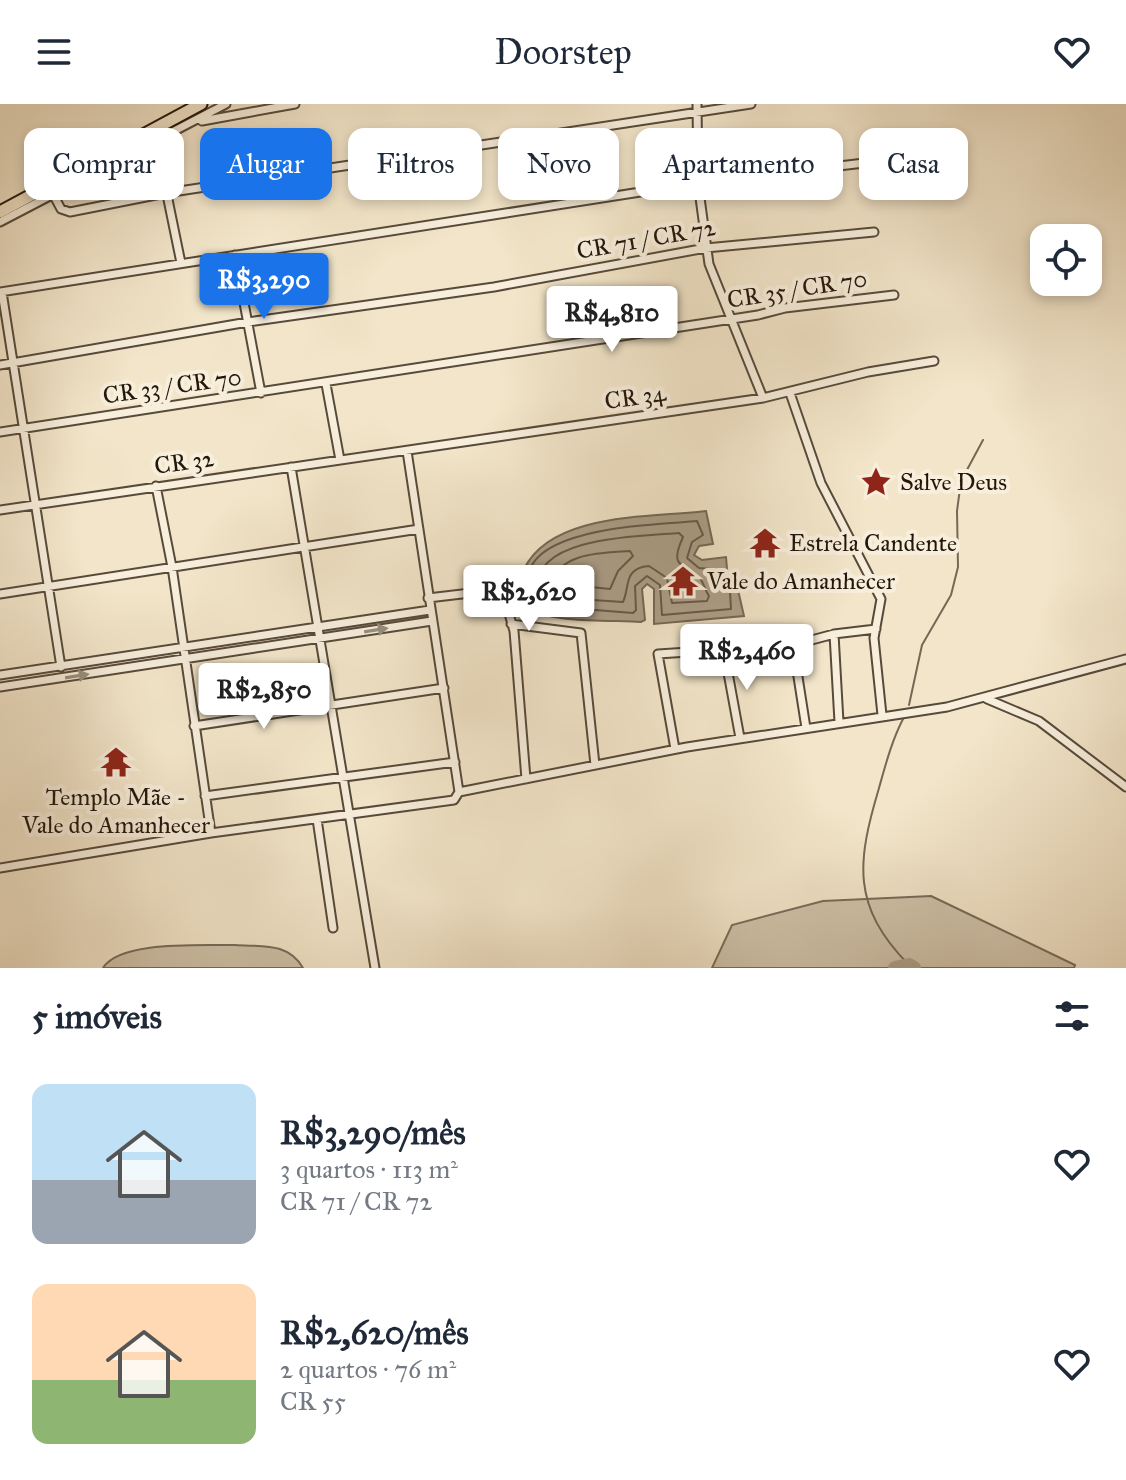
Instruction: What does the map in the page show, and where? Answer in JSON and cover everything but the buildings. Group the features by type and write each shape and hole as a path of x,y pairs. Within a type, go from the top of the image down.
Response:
{"main road":[{"path":"9,210 201,104"}],"street":[{"path":"181,128 226,104"},
{"path":"192,122 295,104"},
{"path":"184,190 697,108 751,104"},
{"path":"697,108 697,128"},
{"path":"61,667 1,292 635,193"},
{"path":"0,222 9,210 36,200"},
{"path":"56,200 61,209 70,212 131,200"},
{"path":"168,200 181,263"},
{"path":"700,200 706,248 728,319 763,398"},
{"name":"CR 71 / CR 72","path":"0,365 248,322 494,287 706,248 874,232"},
{"path":"235,255 261,393"},
{"name":"CR 35 / CR 70","path":"326,384 785,308 894,295"},
{"name":"CR 34","path":"340,460 763,398 868,372 934,361"},
{"path":"326,384 340,460"},
{"name":"CR 33 / CR 70","path":"0,432 326,384"},
{"path":"790,393 821,483 881,599 876,629 882,715"},
{"path":"0,868 211,833 454,800 459,792 455,762 407,451"},
{"name":"CR 32","path":"0,510 340,460"},
{"path":"291,467 307,546 329,705 375,968"},
{"path":"156,486 172,567 211,833"},
{"path":"0,594 419,529"},
{"path":"428,598 501,590 511,624 526,779"},
{"path":"0,675 430,610"},
{"path":"0,687 432,621"},
{"path":"511,624 578,632 584,640 595,765"},
{"path":"675,749 658,654 793,645 834,634 876,629"},
{"path":"834,634 839,722"},
{"path":"793,645 806,728"},
{"path":"724,651 740,738"},
{"path":"459,792 675,749 985,698 1126,659"},
{"path":"194,726 444,688"},
{"path":"985,698 1039,721 1126,787"},
{"path":"205,796 455,762"},
{"path":"317,819 333,928"}],"shaded area":[{"path":"931,896 1075,965 1074,968 712,968 732,925 823,901"},
{"path":"235,945 282,950 303,968 103,968 112,959 144,949"}],"water":[{"path":"706,511 713,544 699,546 694,555 702,560 726,557 727,569 720,572 720,582 735,577 744,616 654,624 654,589 647,584 642,589 645,620 641,622 554,617 532,610 522,596 521,568 524,569 538,550 556,537 604,521"}],"waterway":[{"path":"909,705 922,645 951,595 958,567 957,511 961,481 983,440"},
{"path":"904,717 872,814 866,839 864,882 868,903 877,923 909,965"},
{"path":"895,968 909,965 914,968"}],"place":[{"name":"Salve Deus","path":"876,482"},
{"name":"Estrela Candente","path":"765,543"},
{"name":"Vale do Amanhecer","path":"683,581"},
{"name":"Templo Mãe - Vale do Amanhecer","path":"116,762"}]}
